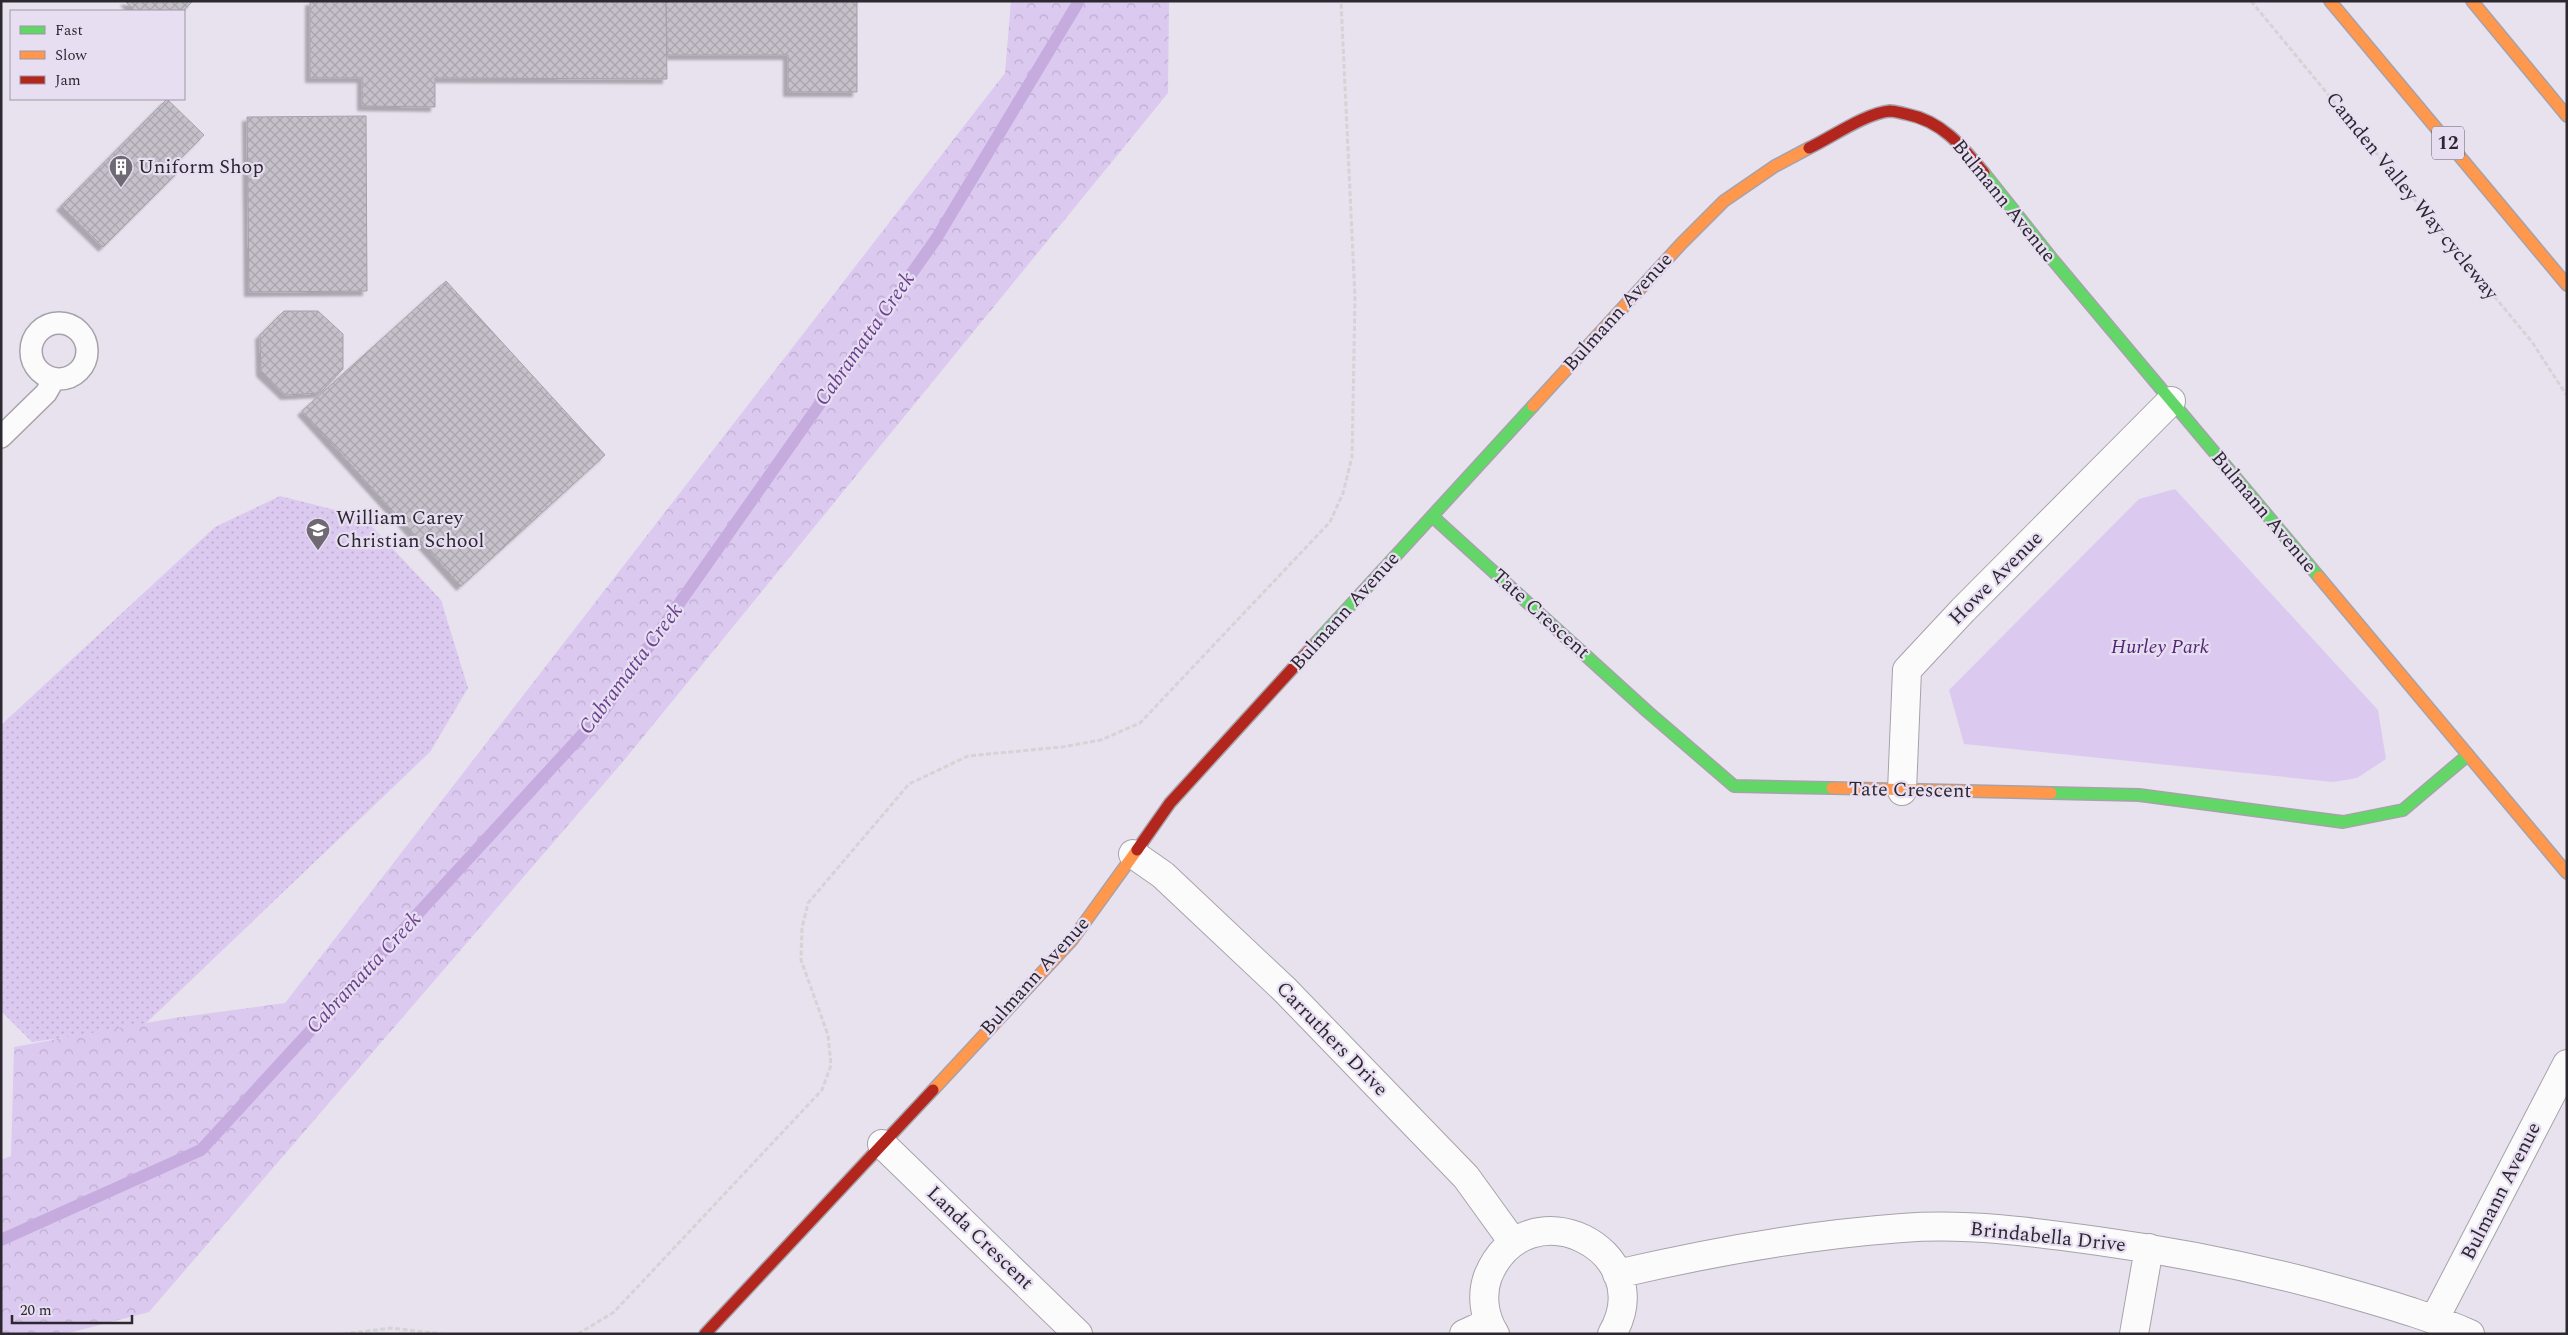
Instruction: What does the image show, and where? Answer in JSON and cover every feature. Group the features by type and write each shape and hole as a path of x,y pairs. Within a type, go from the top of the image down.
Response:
{"street":[{"name":"12","path":"2330,1 2567,285"},
{"path":"2472,1 2567,116"},
{"name":"Bulmann Avenue","path":"705,1334 1072,940 1170,803 1681,244 1724,201 1775,166 1871,117 1891,111 1917,116 1940,127 1958,141 2053,260 2567,873"},
{"name":"Howe Avenue","path":"1902,791 1907,670 1970,603 2172,401"},
{"name":"Tate Crescent","path":"1432,516 1648,712 1734,786 2139,795 2343,822 2403,810 2468,755"},
{"name":"Carruthers Drive","path":"1133,854 1163,875 1285,990 1466,1177 1513,1242"},
{"name":"Bulmann Avenue","path":"2435,1318 2567,1064"},
{"name":"Landa Crescent","path":"882,1144 1078,1334"},
{"name":"Brindabella Drive","path":"1618,1274 1694,1256 1808,1239 1904,1228 1999,1228 2210,1258 2314,1283 2435,1318 2470,1334"},
{"path":"1482,1330 1485,1284 1494,1262 1513,1242 1530,1234 1567,1231 1592,1242 1612,1262 1618,1274 1622,1293 1619,1322 1612,1334"},
{"path":"2134,1334 2149,1248"}],"lane":[{"path":"1,437 46,393 54,379"}],"path":[{"path":"578,1334 614,1312 822,1090 831,1065 828,1035 802,960 802,928 808,903 908,784 968,756 1062,748 1091,742 1140,723 1330,522 1343,493 1352,457 1356,298 1341,1"},
{"name":"Camden Valley Way cycleway","path":"2251,1 2532,342 2567,396"},
{"path":"343,1334 391,1328 442,1334"}],"green space":[{"path":"1011,1 1169,1 1168,93 626,758 149,1312 65,1334 1,1334 1,1160 11,1156 14,1047 174,1018 285,1003 1005,73"},
{"name":"Hurley Park","path":"2175,489 2378,710 2386,759 2357,778 2333,782 1964,744 1949,690 2139,499"},
{"path":"280,496 363,517 441,600 468,688 430,752 141,1028 32,1042 1,1011 1,725 215,527"}],"building":[{"path":"125,1 193,1 184,10 134,10"},
{"path":"310,1 666,1 667,79 435,78 435,107 362,106 362,78 310,78"},
{"path":"666,1 857,1 857,92 788,92 788,55 667,55"},
{"name":"Uniform Shop","path":"166,100 204,135 175,164 181,169 103,247 61,206"},
{"path":"366,116 367,291 249,292 247,117"},
{"path":"446,281 605,455 461,586 302,411"},
{"path":"284,311 318,311 343,334 343,369 320,393 285,395 261,372 260,335"}],"waterway":[{"name":"Cabramatta Creek","path":"1,1240 201,1150 602,713 936,239 1079,1"}],"traffic: fast":[{"path":"1984,173 2053,260 2319,577"},
{"path":"1313,646 1533,406"},
{"path":"1432,516 1648,712 1734,786 1832,788"},
{"path":"2051,793 2139,795 2343,822 2403,810 2468,755"}],"traffic: slow":[{"path":"2330,1 2567,285"},
{"path":"2472,1 2567,116"},
{"path":"1533,406 1681,244 1724,201 1775,166 1809,148"},
{"path":"2319,577 2567,873"},
{"path":"1832,788 2051,793"},
{"path":"933,1090 1072,940 1137,850"}],"traffic: jam":[{"path":"1809,148 1870,116 1894,111 1919,117 1941,129 1968,153 1984,173"},
{"path":"1137,850 1170,803 1313,646"},
{"path":"705,1334 933,1090"}],"place":[{"name":"Uniform Shop","path":"121,188"},
{"name":"William Carey Christian School","path":"318,551"}]}
